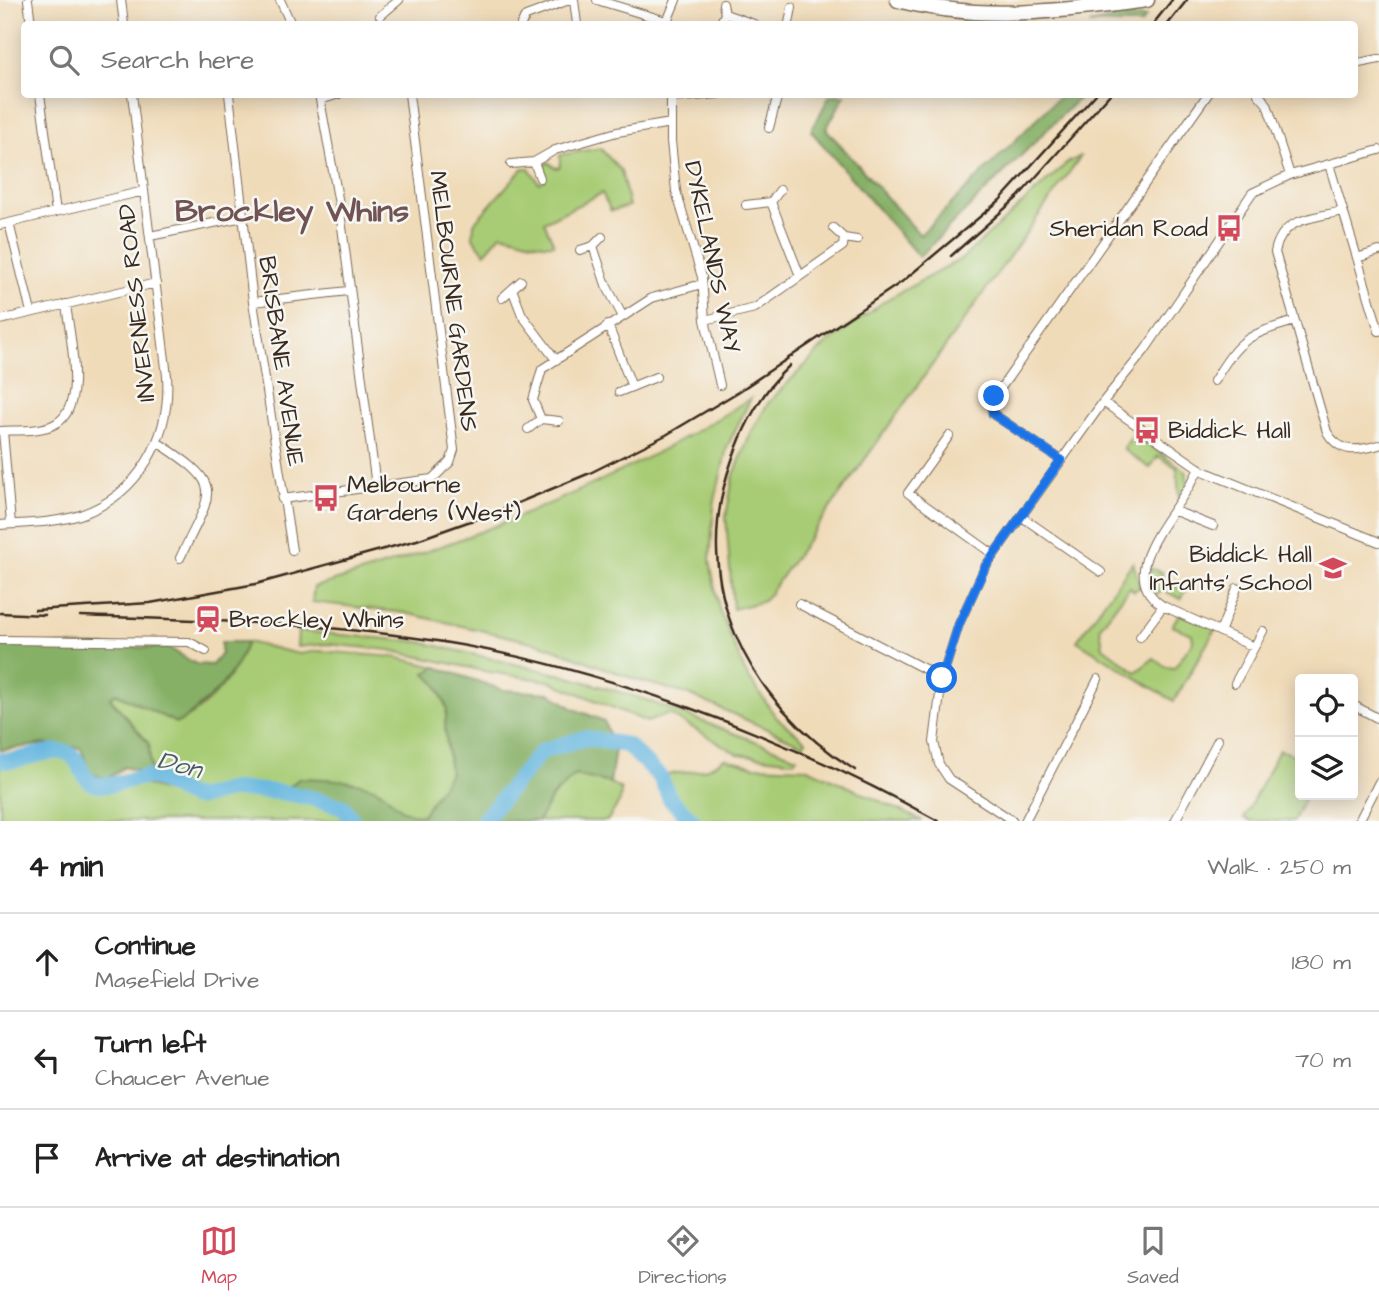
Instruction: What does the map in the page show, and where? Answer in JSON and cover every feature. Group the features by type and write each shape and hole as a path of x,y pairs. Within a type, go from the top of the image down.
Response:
{"highway":[{"path":"902,0 966,10 1019,12 1147,0"}],"street":[{"path":"28,0 31,21"},
{"path":"121,0 124,21"},
{"path":"280,0 290,21"},
{"path":"380,16 399,0"},
{"path":"523,21 526,16 572,0 576,21"},
{"path":"597,0 618,3 661,21"},
{"path":"667,21 676,0"},
{"path":"722,21 725,14 723,4"},
{"path":"790,21 792,7"},
{"path":"725,14 745,21"},
{"path":"1358,63 1379,59"},
{"path":"41,98 56,212"},
{"name":"INVERNESS ROAD","path":"0,525 61,519 95,508 128,485 146,462 157,442 165,417 168,389 132,98"},
{"name":"BRISBANE AVENUE","path":"229,98 253,302 292,550"},
{"path":"320,98 339,204 348,290 376,486"},
{"name":"MELBOURNE GARDENS","path":"282,499 432,479 450,462 454,450 410,98"},
{"name":"DYKELANDS WAY","path":"671,98 676,191 702,284 705,320 720,385"},
{"path":"769,128 777,98"},
{"path":"1061,460 993,414 991,402 1205,98"},
{"path":"1262,98 1267,104 1290,175"},
{"path":"511,164 534,162 555,150 617,132 671,123"},
{"path":"1013,821 949,779 939,764 935,732 942,678 959,624 993,554 1102,402 1145,350 1241,205 1265,184 1379,150"},
{"path":"534,162 540,178"},
{"path":"1329,164 1379,331"},
{"path":"746,205 771,202 780,190"},
{"path":"31,312 4,224 144,191"},
{"path":"771,202 800,276"},
{"path":"1343,211 1293,223 1282,231 1275,252 1331,440 1337,445 1356,451 1379,445"},
{"path":"150,236 243,217"},
{"path":"834,228 844,238 857,240"},
{"path":"580,250 593,246 602,237"},
{"path":"705,320 755,308 843,246 844,238"},
{"path":"593,246 606,285 622,315"},
{"path":"1357,258 1379,251"},
{"path":"502,298 521,281"},
{"path":"0,320 156,283"},
{"path":"541,419 533,400 542,369 652,298 702,284"},
{"path":"512,289 522,315 556,360"},
{"path":"253,302 348,290"},
{"path":"11,524 1,431 52,425 63,418 71,405 74,379 66,304"},
{"path":"1214,382 1230,355 1245,338 1295,321"},
{"path":"608,325 632,387"},
{"path":"619,392 656,377"},
{"path":"1102,402 1199,468 1379,542"},
{"path":"528,429 541,419 559,421"},
{"path":"949,436 908,493 993,554"},
{"path":"157,442 195,466 206,480 207,498 180,558"},
{"path":"1199,468 1143,564 1144,587 1150,598 1163,606 1254,647"},
{"path":"1175,511 1213,526"},
{"path":"1022,517 1101,572"},
{"path":"1221,630 1237,588"},
{"path":"799,604 942,678"},
{"path":"1140,637 1163,606"},
{"path":"1235,683 1262,631"},
{"path":"0,640 189,642 206,651"},
{"path":"1025,821 1098,679"},
{"path":"1358,708 1379,719"},
{"path":"1175,821 1218,740"},
{"path":"1359,821 1379,782"}],"green space":[{"path":"1146,17 1143,21 1102,21"},
{"path":"828,98 843,98 826,129 920,235 1058,98 1079,98 919,257 811,131"},
{"path":"600,148 621,171 629,206 611,211 602,193 544,222 554,244 535,243 501,234 485,253 473,238 474,223 523,168 529,168 539,183 545,180 544,166 548,162 556,168 560,167 560,155"},
{"path":"1081,156 764,601 733,609 726,517 733,477 750,435 768,403 826,344 886,300 963,258 1067,163"},
{"path":"751,398 727,447 714,505 710,561 719,609 745,672 776,717 806,741 803,745 690,695 634,679 541,644 405,613 312,602 314,587 428,551 539,508 648,458"},
{"path":"1134,434 1186,471 1188,485 1179,498 1177,468 1158,456 1150,468 1123,449"},
{"path":"1133,562 1140,587 1134,591 1130,587 1100,627 1103,647 1136,672 1154,658 1166,667 1174,668 1193,642 1192,634 1172,626 1179,614 1216,628 1174,701 1077,641"},
{"path":"1150,568 1162,572 1161,581 1186,590 1181,599 1163,590 1157,595 1150,581"},
{"path":"298,631 420,642 562,675 643,699 797,757 794,761 738,754 669,714 647,722 549,681 489,672 389,650 327,644 297,647"},
{"path":"221,642 247,642 228,677 203,704 182,721 176,723 116,693 110,698 149,744 151,774 124,767 107,779 89,773 81,748 45,744 0,750 0,644 169,648 196,664 212,665 221,654"},
{"path":"247,642 299,654 319,651 394,657 436,667 426,673 436,684 447,708 445,727 450,774 422,815 405,814 376,789 300,778 286,790 343,807 353,821 0,821 0,766 19,765 46,758 64,759 73,763 87,785 101,789 143,784 202,803 217,795 282,790 272,787 214,787 194,793 151,774 149,744 110,698 115,693 176,723 199,709 219,690 235,667"},
{"path":"436,667 503,690 550,693 574,709 604,721 615,749 610,783 575,775 552,797 538,821 353,821 343,807 285,790 300,778 348,781 376,789 406,812 422,815 450,773 445,727 447,708 436,684 425,673"},
{"path":"1279,750 1295,755 1295,800 1304,800 1294,821 1250,821 1244,818"},
{"path":"724,758 754,766 808,768 923,821 693,821 670,799 660,777 708,768"},
{"path":"575,775 610,783 621,789 620,801 607,821 538,821 552,797"}],"waterway":[{"name":"Don","path":"483,821 542,751 585,738 627,745 660,777 670,799 693,821"},
{"name":"Don","path":"0,760 63,752 74,757 86,777 95,784 108,785 148,777 160,780 192,797 233,790 289,794 343,807 353,821"}],"railway":[{"path":"1155,21 1172,0"},
{"path":"1170,21 1187,0"},
{"path":"35,610 150,603 256,584 417,540 496,512 590,473 666,435 738,392 903,281 1000,200 1092,98"},
{"path":"951,256 1018,197 1106,98"},
{"path":"790,365 771,385 755,409 732,460 720,506 717,552 723,595 736,636 757,675 784,710 817,742 855,770"},
{"path":"0,613 45,615"},
{"path":"80,616 245,622 368,632 476,648 545,663 613,682 749,731 814,759 938,821"}],"place":[{"name":"Sheridan Road","path":"1229,228"},
{"name":"Biddick Hall","path":"1147,430"},
{"name":"Melbourne Gardens (West)","path":"326,498"},
{"name":"Biddick Hall Infants' School","path":"1333,568"},
{"name":"Brockley Whins","path":"208,619"}],"district":[{"name":"Brockley Whins","path":"292,210"}],"route":[{"path":"942,678 959,624 985,567 1061,460 993,414 991,402 994,396"}]}
